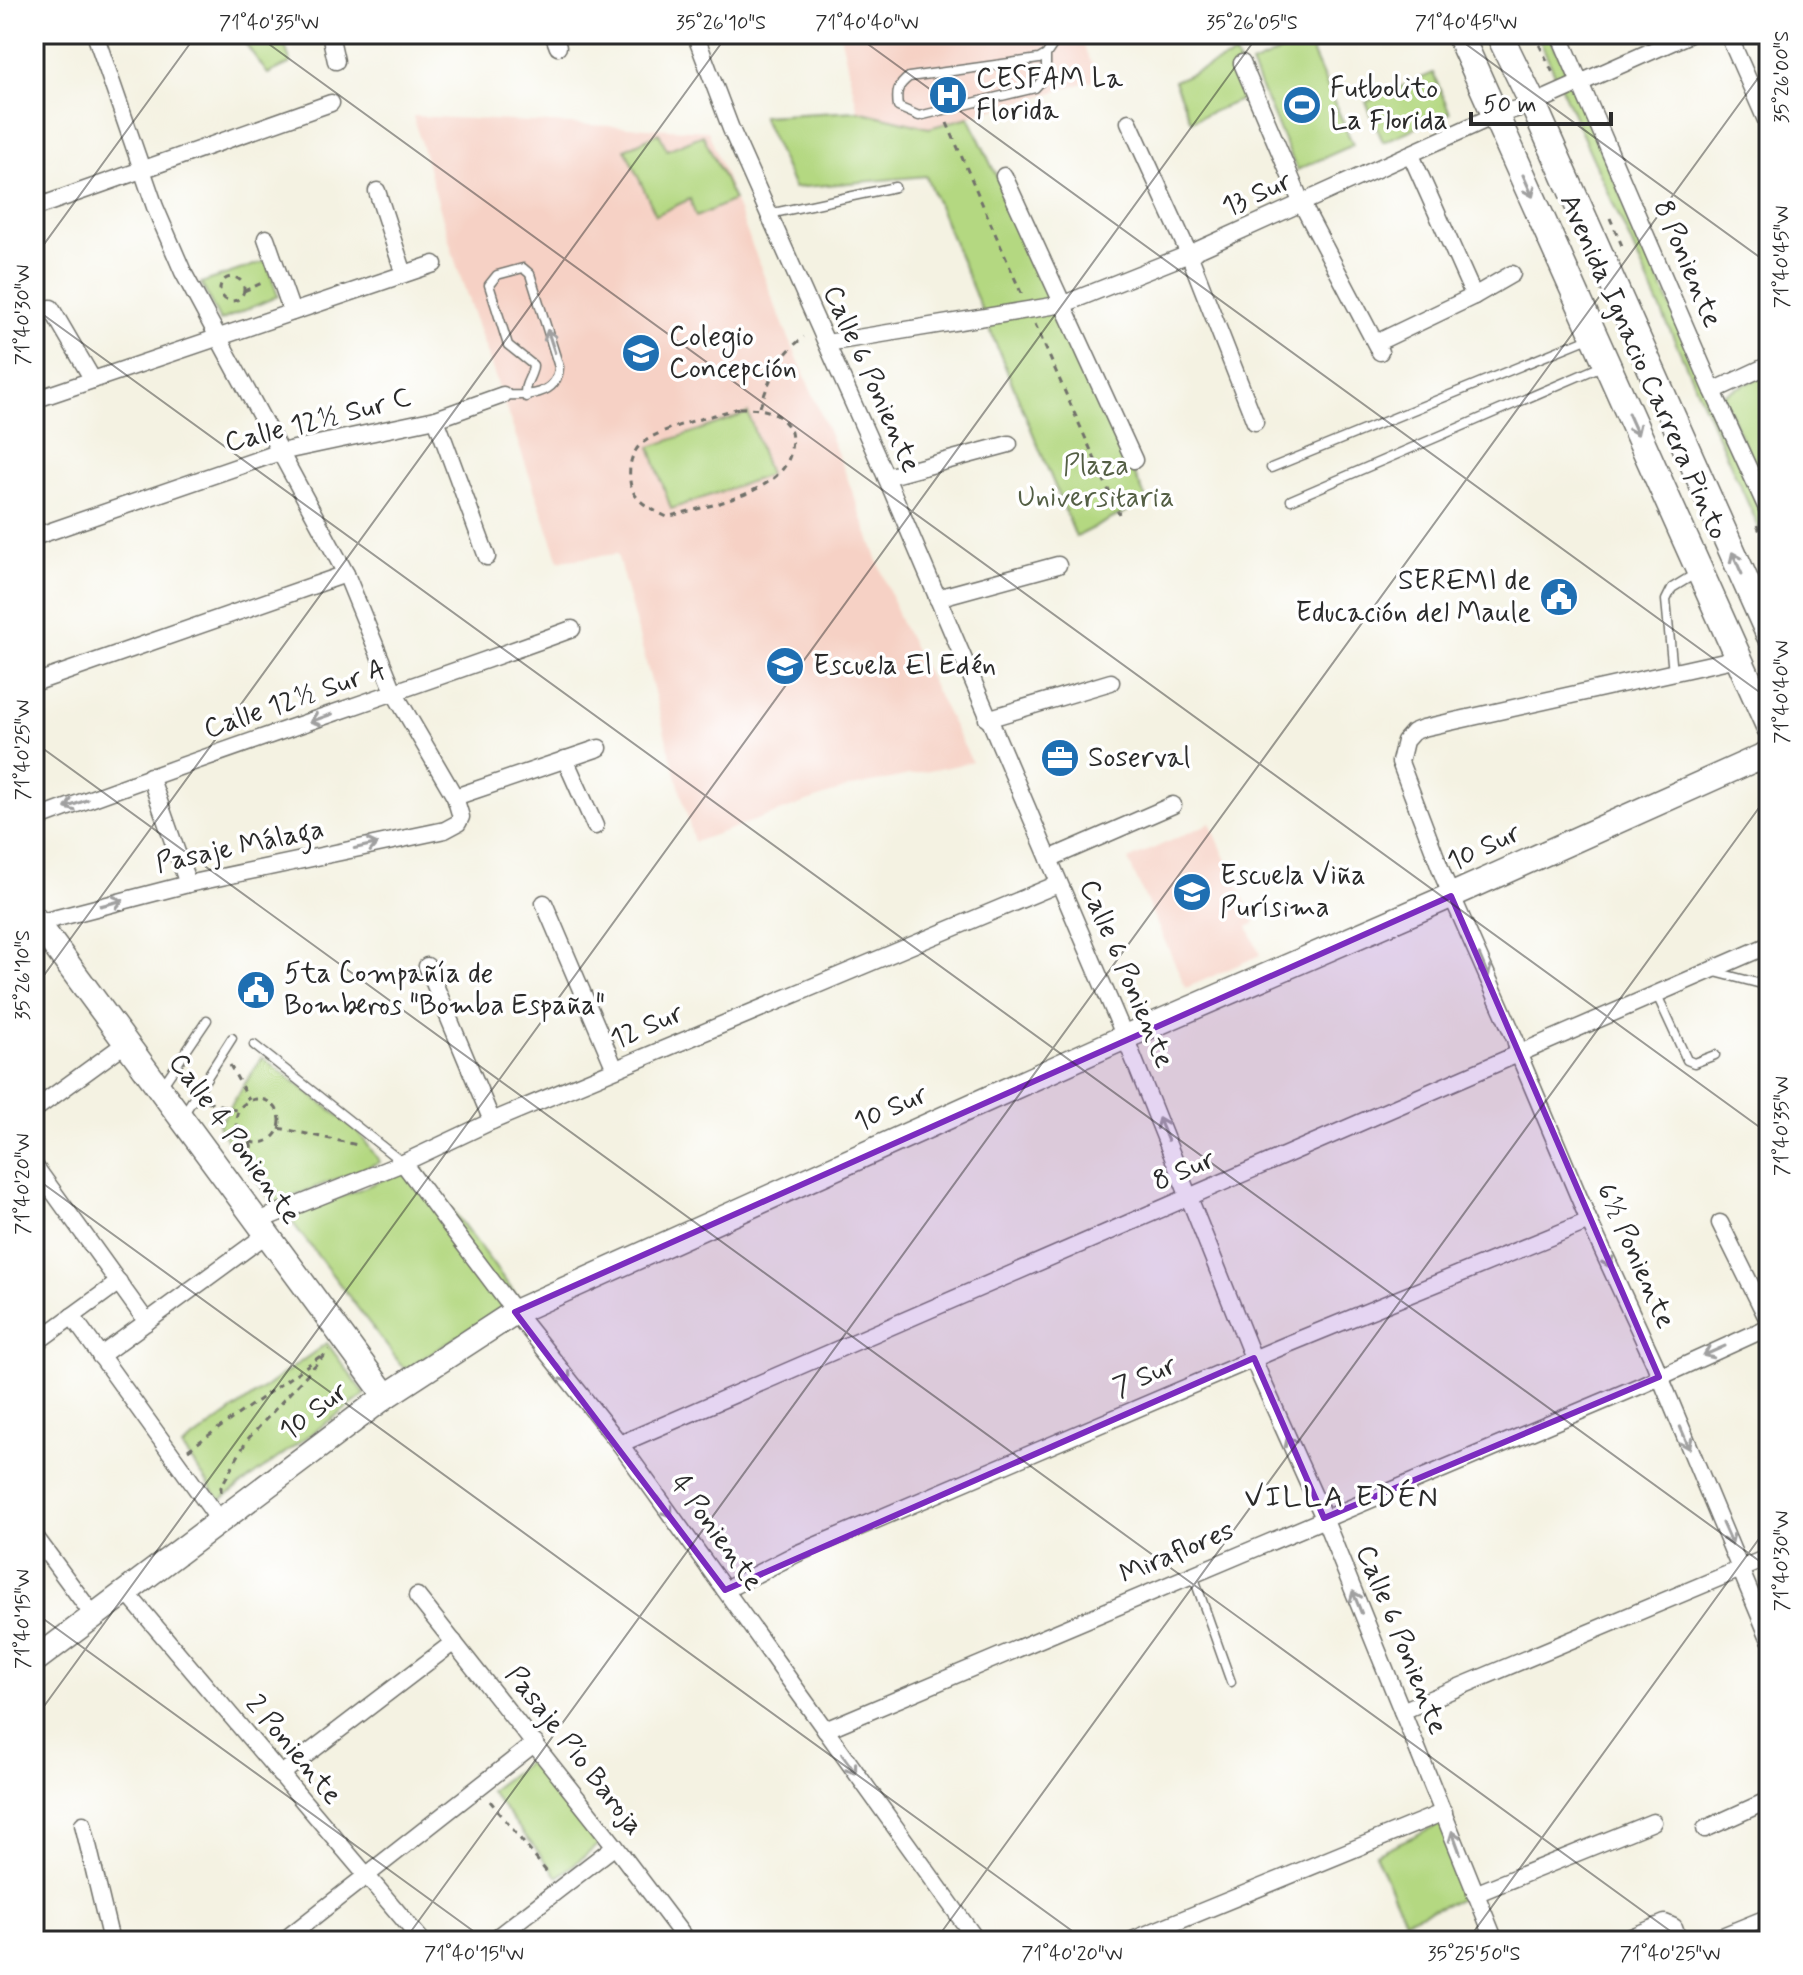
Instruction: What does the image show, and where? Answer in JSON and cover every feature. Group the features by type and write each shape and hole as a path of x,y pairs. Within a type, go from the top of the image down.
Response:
{"main road":[{"name":"Avenida Ignacio Carrera Pinto","path":"1459,34 1769,726"},
{"name":"Avenida Ignacio Carrera Pinto","path":"1499,34 1769,634"}],"street":[{"path":"95,34 169,242 217,338 346,574 395,694 455,797 599,748"},
{"path":"330,34 336,61"},
{"name":"Calle 6 Poniente","path":"695,34 731,129 886,477 1125,1037 1254,1359 1324,1518 1495,1941"},
{"name":"8 Poniente","path":"1559,34 1583,83 1713,391 1767,503"},
{"name":"13 Sur","path":"827,343 1064,304 1189,254 1496,115 1533,104 1690,34"},
{"path":"1728,34 1769,127"},
{"path":"1242,63 1302,204 1378,348 1512,274"},
{"path":"34,208 331,103"},
{"path":"1129,122 1189,254 1255,422"},
{"path":"1411,155 1474,296"},
{"path":"1004,176 1134,460"},
{"path":"377,191 404,274"},
{"path":"266,238 292,312"},
{"path":"34,400 434,264"},
{"path":"51,308 93,380"},
{"path":"1713,391 1769,365"},
{"name":"Calle 12½ Sur C","path":"34,537 280,452 436,419 503,395"},
{"path":"436,419 487,557"},
{"path":"886,477 1009,444"},
{"path":"937,598 1058,565"},
{"path":"34,683 346,574"},
{"name":"Calle 12½ Sur A","path":"34,820 150,776 395,694 572,629"},
{"path":"1673,673 1738,658"},
{"name":"6½ Poniente","path":"1673,673 1423,728 1413,732 1405,741 1400,762 1451,896 1769,1638"},
{"path":"987,719 1111,682"},
{"name":"10 Sur","path":"34,1661 386,1396 515,1312 1125,1037 1451,896 1769,753"},
{"path":"565,759 595,826"},
{"path":"150,776 188,884"},
{"name":"Pasaje Málaga","path":"35,921 188,884 445,830 458,823 460,811 455,797"},
{"path":"1049,859 1173,805"},
{"name":"12 Sur","path":"100,1356 147,1322 265,1224 397,1158 1058,884"},
{"path":"544,903 615,1069"},
{"name":"Calle 4 Poniente","path":"35,921 265,1224 386,1396"},
{"name":"8 Sur","path":"620,1444 1769,945"},
{"path":"427,966 492,1121"},
{"path":"34,1110 126,1043"},
{"name":"4 Poniente","path":"397,1158 620,1444 977,1941"},
{"path":"34,1165 147,1322"},
{"name":"7 Sur","path":"725,1590 796,1554 1254,1359 1589,1221"},
{"path":"1720,1223 1769,1324"},
{"path":"34,1344 119,1282"},
{"path":"72,1316 219,1520"},
{"name":"Miraflores","path":"825,1730 1659,1377 1769,1324"},
{"path":"34,1535 93,1615"},
{"path":"1402,1711 1769,1557"},
{"name":"2 Poniente","path":"126,1592 422,1941"},
{"name":"Pasaje Pío Baroja","path":"417,1596 687,1941"},
{"path":"280,1775 454,1642"},
{"path":"283,1941 535,1743"},
{"path":"1705,1829 1769,1800"},
{"path":"1130,1941 1444,1812"},
{"path":"1475,1894 1653,1822"},
{"path":"83,1824 111,1941"},
{"path":"492,1941 615,1846"},
{"path":"1710,1941 1769,1917"},
{"path":"1622,1941 1665,1923 1674,1927 1679,1941"}],"lane":[{"path":"1046,55 1028,61 909,77 896,93 898,107 919,116 1035,88 1046,76 1046,55 1060,34"},
{"path":"769,214 895,187"},
{"path":"523,268 530,274 559,367 559,374 549,387 526,397 524,387 533,365 508,345 489,285 497,275 523,268"},
{"path":"1271,468 1594,336"},
{"path":"1291,500 1607,364"},
{"name":"Calle 12½ Sur C","path":"503,395 526,397"},
{"path":"1673,673 1666,600 1672,588 1699,571"},
{"path":"1713,971 1769,987"},
{"path":"1657,995 1687,1060 1694,1063 1715,1055"},
{"path":"160,1089 207,1020"},
{"path":"181,1117 232,1038"},
{"path":"254,1045 397,1158"},
{"path":"1193,1575 1231,1682"}],"path":[{"path":"947,123 1119,514"},
{"path":"244,291 242,283 233,277 225,279 220,285 222,296 229,300 279,276"},
{"path":"760,408 771,375 780,360 793,345 820,326"},
{"path":"739,408 760,408 781,416 792,432 791,453 781,474 762,488 667,517 647,508 631,490 629,468 637,449 651,436 739,408"},
{"path":"223,1053 249,1100"},
{"path":"195,1097 238,1111"},
{"path":"264,1099 276,1107 281,1120 279,1128 271,1139 250,1142 243,1138 236,1125 238,1111 249,1100 264,1099"},
{"path":"279,1128 397,1158"},
{"path":"250,1142 265,1224"},
{"path":"175,1459 329,1350 247,1440 221,1487 219,1520"},
{"path":"479,1787 560,1888"}],"highlighted area":[{"path":"1451,896 1659,1377 1324,1518 1254,1358 725,1590 515,1312"}],"shaded area":[{"name":"CESFAM La Florida","path":"840,34 1079,34 1098,79 929,128 858,111"},
{"name":"Colegio Concepción","path":"413,116 708,131 777,310 844,469 900,621 972,762 847,788 694,842 617,554 559,561 456,264"},
{"name":"Escuela Viña Purísima","path":"1210,823 1255,923 1248,927 1260,955 1186,988 1128,860"}],"green space":[{"path":"238,34 281,34 291,63 268,74"},
{"path":"1537,34 1549,34 1574,89 1769,527 1769,550"},
{"name":"Futbolito La Florida","path":"1307,40 1353,145 1297,170 1251,65"},
{"path":"1235,55 1252,95 1191,121 1174,81"},
{"name":"Futbolito La Florida","path":"1433,73 1450,113 1383,142 1366,102"},
{"name":"Plaza Universitaria","path":"858,111 929,128 969,117 1147,501 1076,537 926,176 794,188 762,116"},
{"path":"659,133 667,150 703,135 734,200 696,217 690,199 656,215 625,149"},
{"path":"266,261 278,296 220,321 201,283"},
{"path":"1769,373 1769,491 1766,493 1722,395"},
{"path":"748,413 769,475 671,509 650,447"},
{"path":"262,1057 357,1130 380,1162 273,1204 218,1126"},
{"path":"419,1165 518,1298 405,1370 289,1218"},
{"path":"327,1343 365,1395 220,1500 182,1447"},
{"path":"534,1757 601,1843 558,1877 490,1791"},
{"path":"1442,1823 1472,1895 1405,1920 1375,1854"}],"place":[{"name":"CESFAM La Florida","path":"948,95"},
{"name":"Futbolito La Florida","path":"1302,105"},
{"name":"Colegio Concepción","path":"641,353"},
{"name":"SEREMI de Educación del Maule","path":"1559,597"},
{"name":"Escuela El Edén","path":"785,666"},
{"name":"Soserval","path":"1060,758"},
{"name":"Escuela Viña Purísima","path":"1192,892"},
{"name":"5ta Compañía de Bomberos \"Bomba España\"","path":"256,990"}],"district":[{"name":"VILLA EDÉN","path":"1342,1497"}]}
